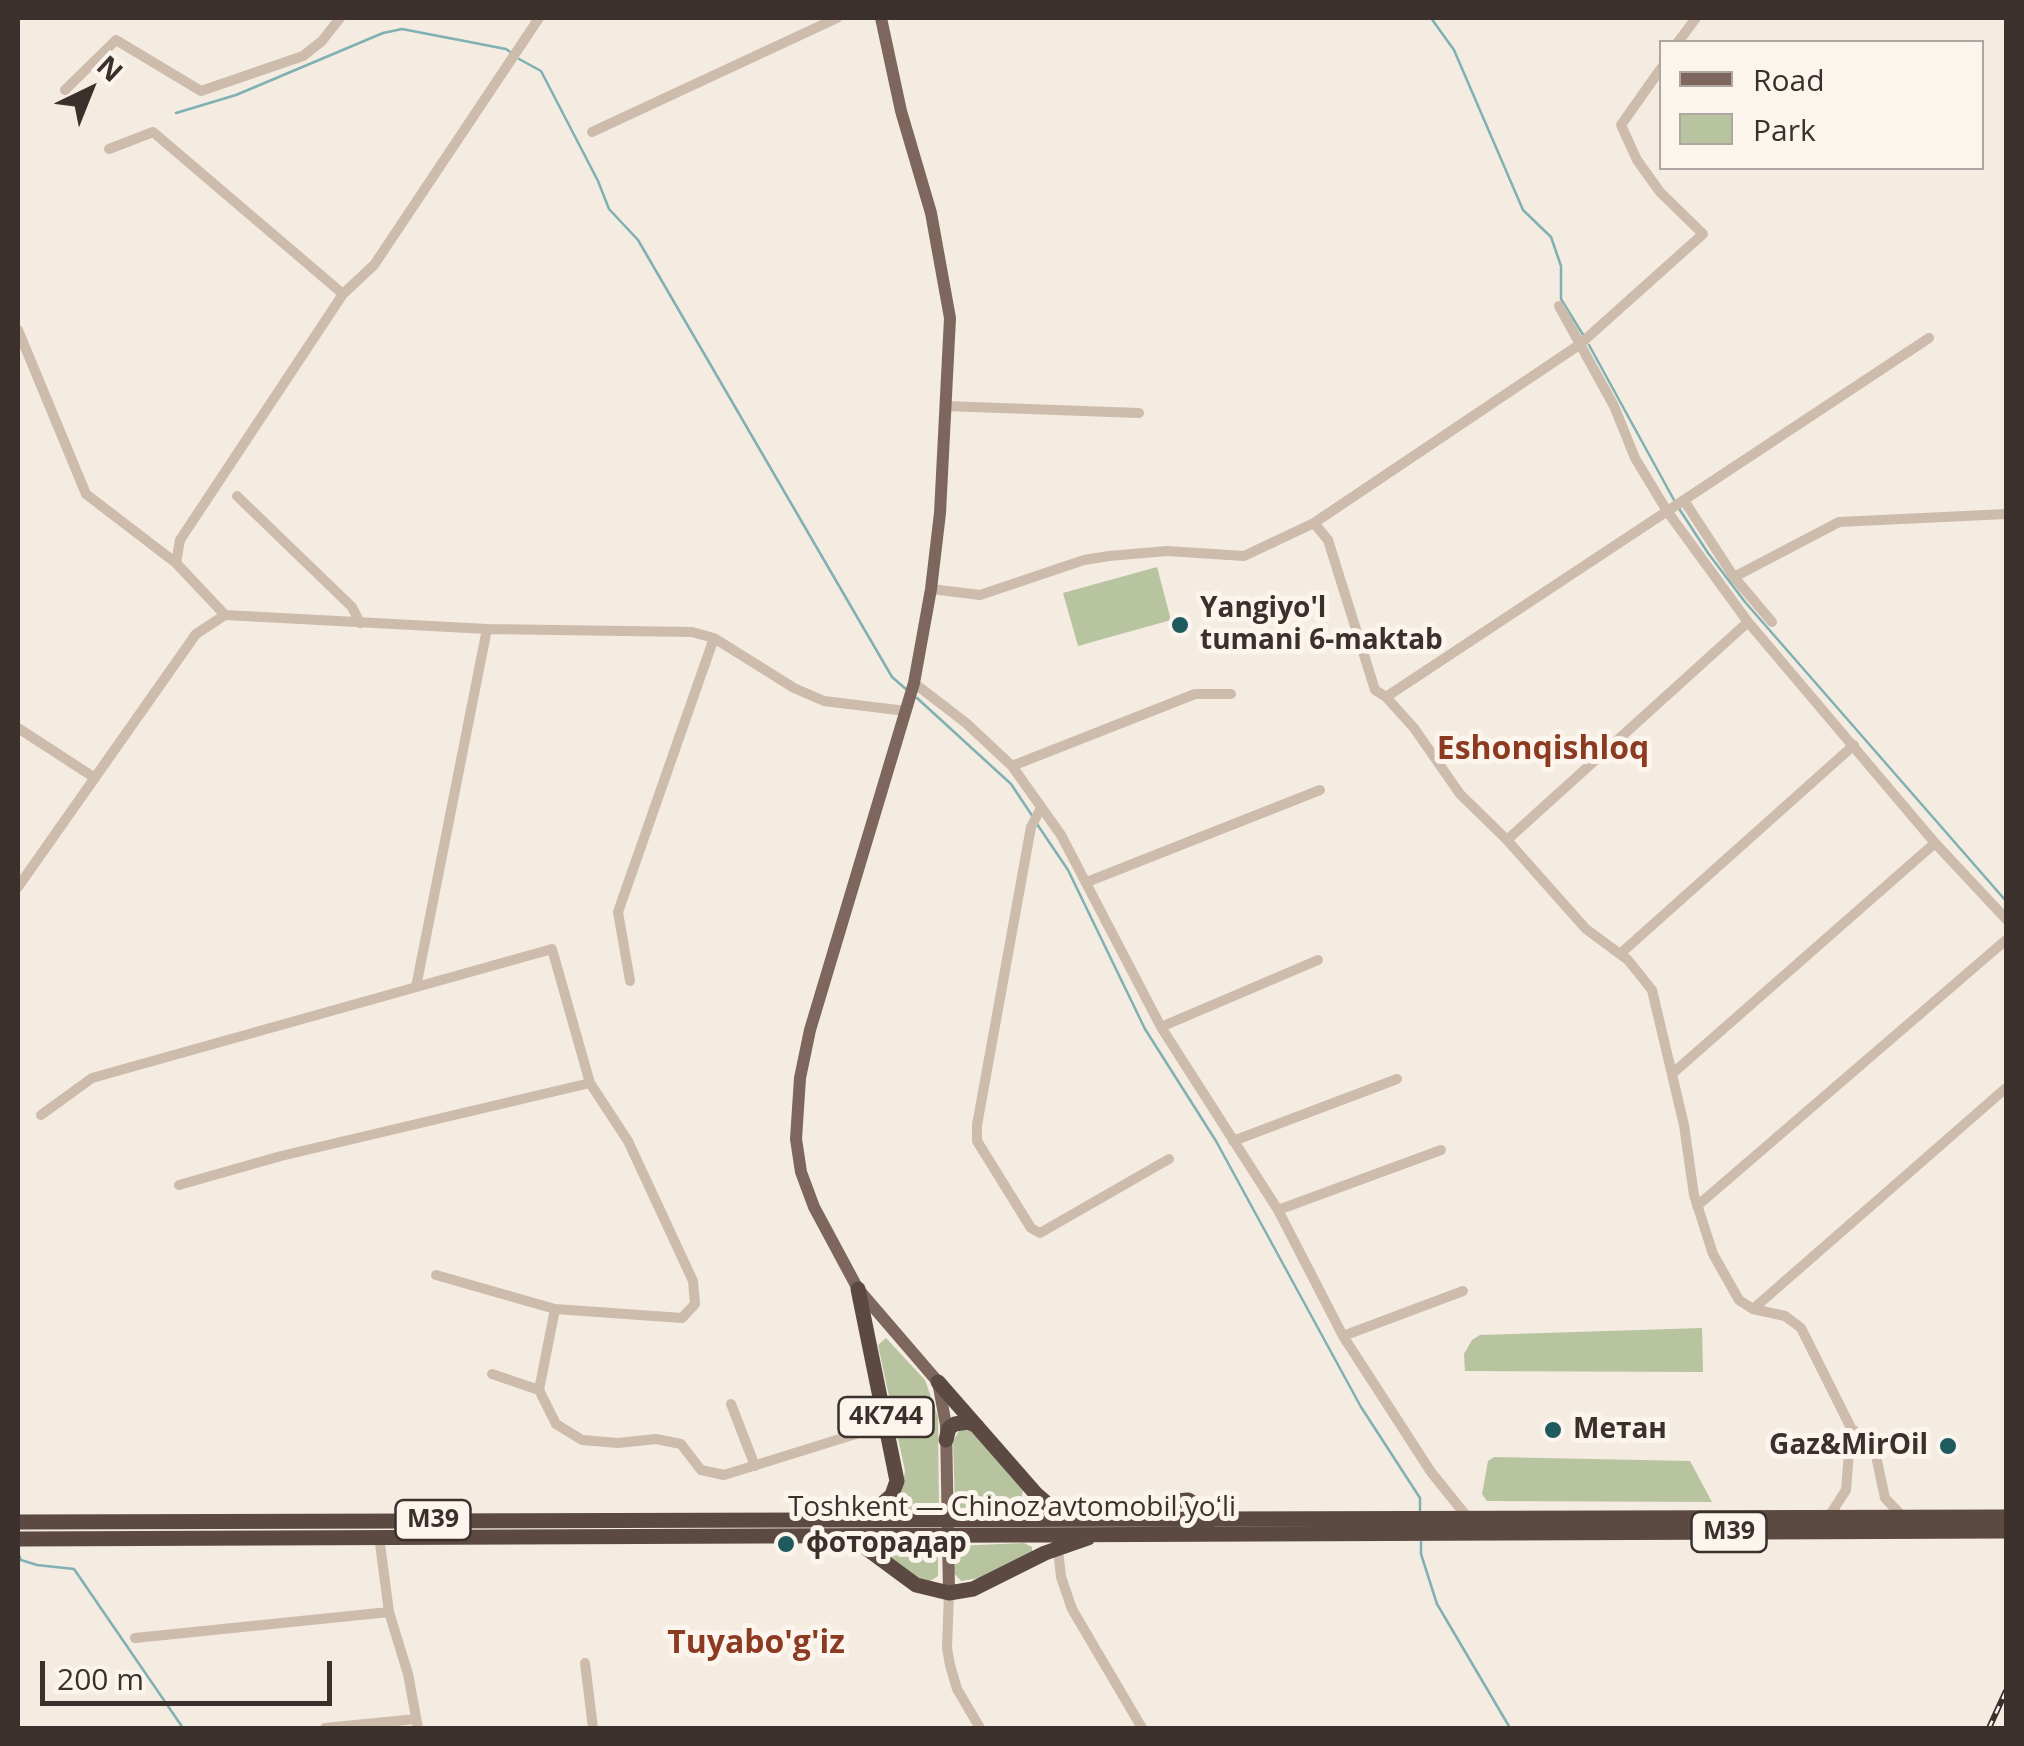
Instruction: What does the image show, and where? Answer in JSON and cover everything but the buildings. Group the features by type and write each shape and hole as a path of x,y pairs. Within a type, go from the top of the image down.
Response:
{"highway":[{"name":"4К744","path":"848,1519 881,1505 895,1488 896,1472 858,1289"},
{"name":"4К744","path":"938,1382 1051,1507 1084,1519"},
{"path":"946,1440 949,1428 955,1424 968,1422 980,1428"},
{"name":"Toshkent — Chinoz avtomobil yoʻli","path":"18,1539 379,1536 748,1526 848,1519 1129,1518 1182,1500 1199,1504 1205,1526"},
{"name":"Toshkent — Chinoz avtomobil yoʻli","path":"18,1522 748,1526 837,1534 2006,1517"},
{"name":"Toshkent — Chinoz avtomobil yoʻli","path":"1458,1523 2006,1531"},
{"path":"837,1534 859,1543 916,1585 949,1593 973,1589 1058,1548 1106,1533"}],"main road":[{"path":"880,18 942,266 950,318 940,512 914,683 810,1030 797,1099 796,1138 805,1185 858,1289 938,1382 946,1411 949,1593"}],"street":[{"path":"65,90 116,40 201,91 303,56 340,18"},
{"path":"176,564 180,540 343,294 374,264 538,18"},
{"path":"592,132 836,18"},
{"path":"1680,40 1696,18"},
{"path":"931,589 980,595 1084,560 1110,556 1166,552 1244,556 1314,523 1579,345 1704,234 1660,192 1637,160 1621,125 1659,71"},
{"path":"109,149 153,132 343,294"},
{"path":"1559,306 1667,511 1748,622 1936,843 2006,919"},
{"path":"18,330 86,494 176,564 225,615"},
{"path":"1386,697 1929,338"},
{"path":"945,406 1138,413"},
{"path":"236,496 352,607 360,624"},
{"path":"1685,502 1734,577 1772,622"},
{"path":"1734,577 1839,522 2006,514"},
{"path":"1314,523 1328,540 1375,690 1386,697 1428,745 1460,794 1586,929 1620,954 1652,990 1697,1206 1713,1254 1739,1300 1753,1309 1796,1322 1851,1428 1868,1442 1876,1456 1885,1498 1903,1518"},
{"path":"19,883 196,634 225,615 487,629 692,632 714,638 794,688 824,701 907,706"},
{"path":"1507,840 1748,622"},
{"path":"416,987 487,629"},
{"path":"630,981 618,912 714,638"},
{"path":"914,683 966,723 1012,766 1042,808 1087,882 1161,1027 1278,1210 1343,1336 1431,1472 1458,1523"},
{"path":"1012,766 1196,694 1231,694"},
{"path":"18,728 95,778"},
{"path":"1620,954 1854,745"},
{"path":"1087,882 1320,790"},
{"path":"1042,808 1030,828 977,1125 978,1141 1031,1228 1040,1233 1169,1159"},
{"path":"1672,1073 1936,843"},
{"path":"1697,1206 2006,940"},
{"path":"40,1115 92,1078 552,949 590,1083 636,1159 693,1280 694,1304 682,1318 555,1309 436,1275"},
{"path":"1161,1027 1318,960"},
{"path":"1233,1141 1397,1079"},
{"path":"179,1185 282,1156 590,1083"},
{"path":"1753,1309 2006,1088"},
{"path":"1278,1210 1441,1150"},
{"path":"1343,1336 1463,1291"},
{"path":"540,1390 555,1309"},
{"path":"492,1374 540,1390 556,1424 582,1440 681,1444 700,1470 724,1474 888,1424"},
{"path":"731,1404 755,1466"},
{"path":"1828,1518 1848,1480 1851,1428"},
{"path":"325,1728 417,1724 408,1674 389,1612 379,1536"},
{"path":"1058,1548 1061,1577 1072,1609 1142,1728"},
{"path":"949,1593 950,1666 962,1701 980,1728"},
{"path":"135,1638 389,1612"},
{"path":"585,1663 593,1728"}],"green space":[{"path":"1157,567 1171,620 1078,646 1063,593"},
{"path":"1702,1328 1703,1372 1465,1371 1464,1354 1480,1335"},
{"path":"886,1338 925,1380 938,1417 939,1511 905,1511 899,1506 905,1471 878,1345"},
{"path":"971,1428 1023,1489 1021,1502 1015,1507 955,1508 953,1441 959,1431"},
{"path":"1494,1457 1690,1461 1712,1502 1487,1501 1482,1494 1488,1461"},
{"path":"885,1543 938,1543 938,1576 927,1583 910,1573 888,1556"},
{"path":"1024,1543 1032,1547 1032,1554 980,1578 961,1581 953,1572 955,1546"}],"waterway":[{"path":"1431,18 1454,50 1523,210 1551,237 1561,266 1561,299 1585,338"},
{"path":"176,113 236,95 383,33 402,29 506,49 513,54"},
{"path":"519,59 541,71 609,209 638,240 892,677 907,690"},
{"path":"1589,345 1674,500"},
{"path":"1678,507 1745,602 2006,901"},
{"path":"917,698 1011,784 1033,817"},
{"path":"1037,824 1068,870 1145,1029 1216,1141 1361,1407 1420,1498 1420,1514"},
{"path":"1421,1542 1437,1604 1510,1728"},
{"path":"18,1553 21,1560 37,1565 74,1569 183,1728"}],"railway":[{"path":"1989,1728 2006,1691"}],"place":[{"name":"Yangiyo'l tumani 6-maktab","path":"1180,625"},
{"name":"Метан","path":"1553,1430"},
{"name":"Gaz&MirOil","path":"1948,1446"},
{"name":"фоторадар","path":"786,1544"}],"district":[{"name":"Eshonqishloq","path":"1543,750"},
{"name":"Tuyabo'g'iz","path":"756,1644"}]}
